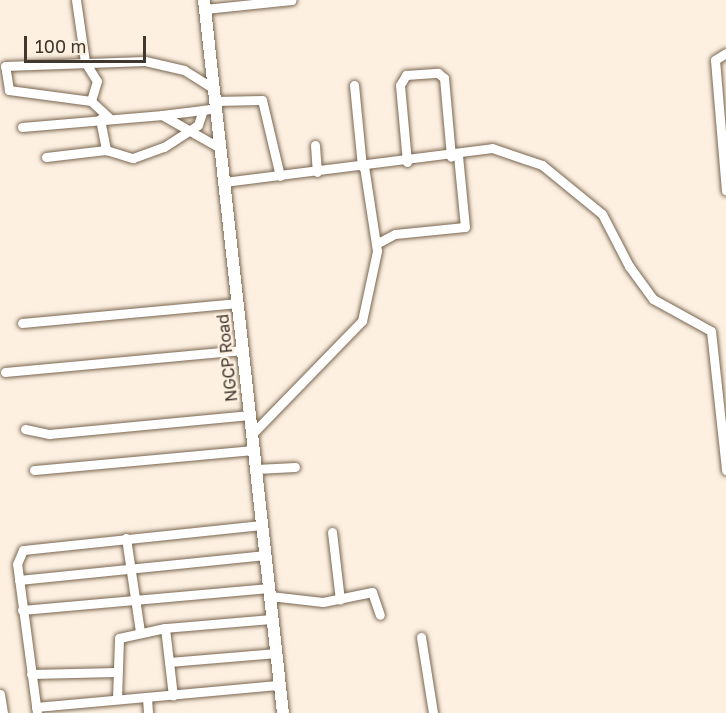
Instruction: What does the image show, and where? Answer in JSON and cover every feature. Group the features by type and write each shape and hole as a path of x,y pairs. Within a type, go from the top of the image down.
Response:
{"main road":[{"name":"NGCP Road","path":"204,5 283,713"}],"street":[{"path":"76,0 85,62 94,72"},
{"path":"204,5 292,0"},
{"path":"726,53 715,60 726,191"},
{"path":"104,61 94,72 91,101 105,119 106,150"},
{"path":"91,101 15,92 5,79 5,66 13,63 104,61 171,66 215,99 262,100 280,176"},
{"path":"376,244 395,234 465,227 444,78 438,73 406,75 400,85 407,162"},
{"path":"252,434 310,370 357,330 376,244 363,166 354,85"},
{"path":"22,128 202,110 215,99"},
{"path":"46,157 106,150 125,158 144,156 190,131 200,123 202,110"},
{"path":"162,115 220,148"},
{"path":"315,145 317,172"},
{"path":"224,182 407,162 500,149 543,165 602,214 629,266 653,299 670,313 708,327 726,470"},
{"path":"22,323 238,303"},
{"path":"5,372 243,350"},
{"path":"25,429 49,434 250,415"},
{"path":"34,470 254,450"},
{"path":"256,469 295,467"},
{"path":"262,525 30,547 19,555 22,610 36,710 117,699 173,696 280,685"},
{"path":"332,532 340,600"},
{"path":"126,538 140,632"},
{"path":"19,580 266,555"},
{"path":"22,610 270,592 340,600 372,592 380,615"},
{"path":"117,699 116,642 140,632 165,628 273,619"},
{"path":"165,628 173,696"},
{"path":"422,637 433,713"},
{"path":"169,662 277,653"},
{"path":"31,674 116,672"},
{"path":"147,698 148,713"},
{"path":"0,699 3,713"}]}
